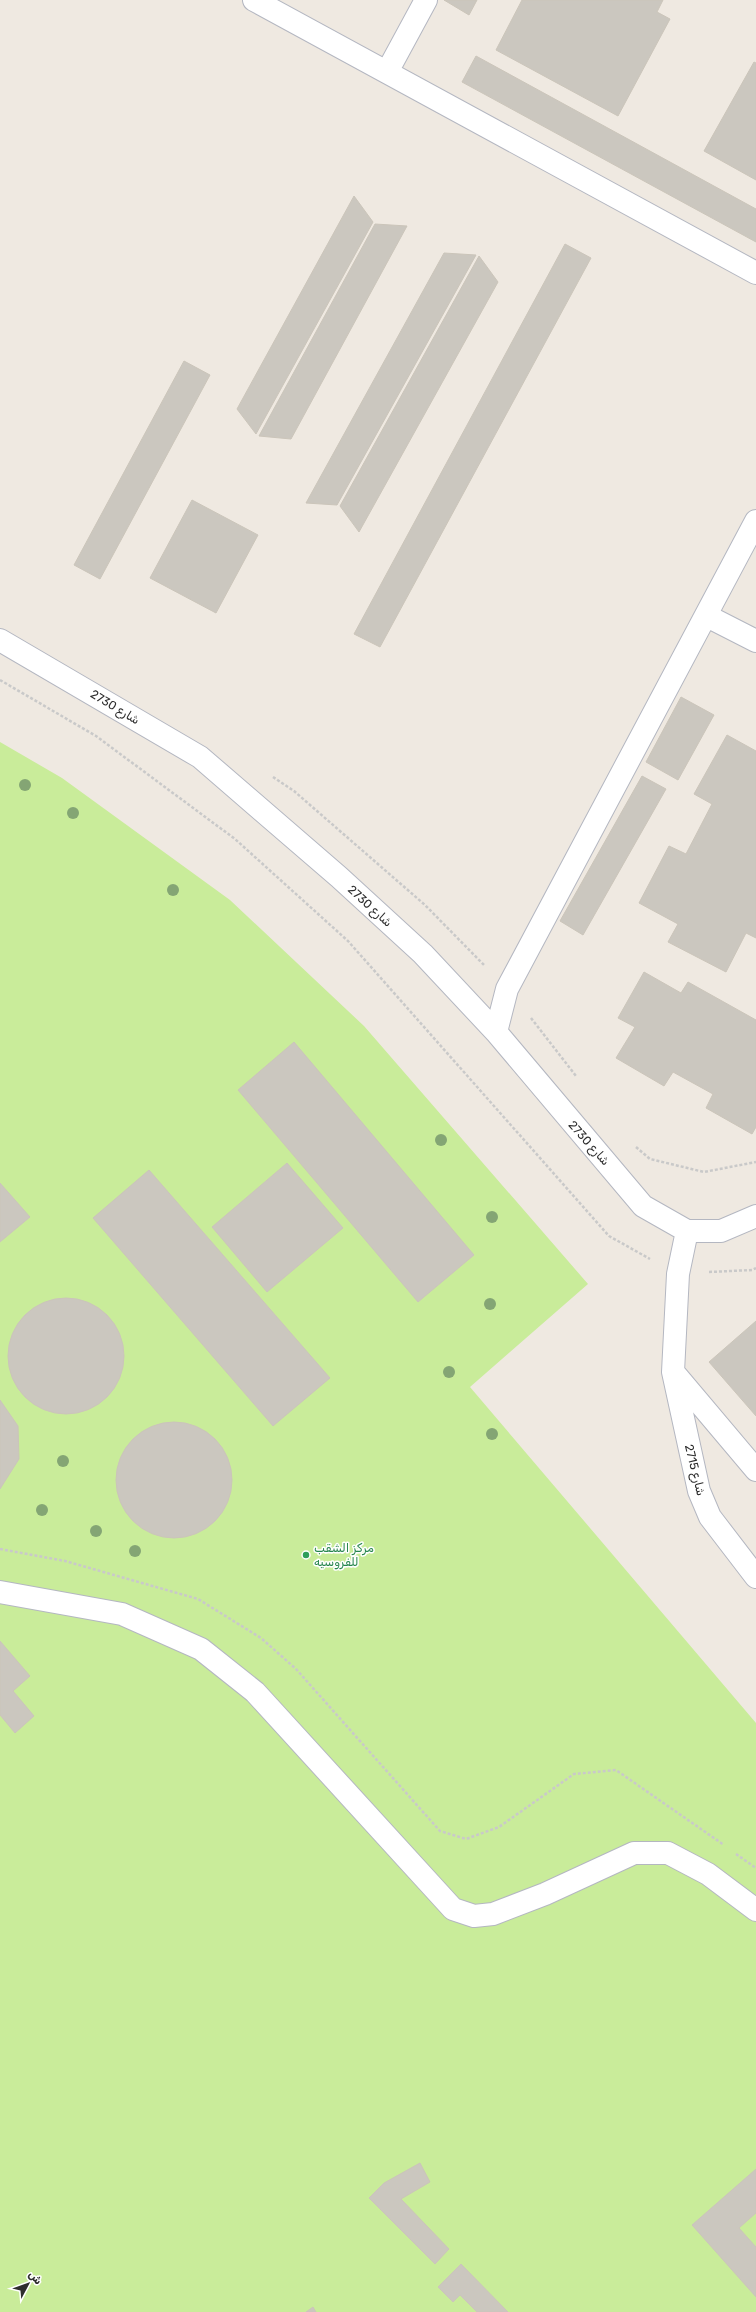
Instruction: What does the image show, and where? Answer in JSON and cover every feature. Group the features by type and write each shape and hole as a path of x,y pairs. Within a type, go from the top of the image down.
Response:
{"street":[{"path":"254,0 756,273"},
{"path":"387,72 426,0"},
{"path":"496,1032 507,989 707,616 756,521"},
{"path":"707,616 756,641"},
{"name":"شارع 2730","path":"0,640 200,757 423,954 496,1032 643,1206 687,1231"},
{"path":"687,1231 721,1232 756,1216"},
{"name":"شارع 2715","path":"687,1231 678,1274 673,1372 699,1491 710,1517 756,1577"},
{"path":"673,1372 756,1470"},
{"path":"0,1592 122,1614 201,1649 255,1692 453,1909 474,1916 493,1914 545,1894 634,1853 668,1853 708,1874 756,1910"}],"path":[{"path":"0,680 96,736 235,839 348,941 609,1236 678,1274 752,1270 756,1268"},
{"path":"0,1549 66,1561 198,1599 261,1638 296,1669 440,1830 466,1839 499,1826 574,1774 616,1770 756,1868"}],"green space":[{"name":"مركز الشقب للفروسيه","path":"0,742 62,778 230,900 364,1026 588,1284 470,1387 756,1723 756,2312 0,2312"}],"building":[{"path":"444,0 477,0 469,15"},
{"path":"522,0 663,0 657,12 670,19 618,116 496,50"},
{"path":"476,56 756,209 756,242 462,82"},
{"path":"754,62 756,63 756,180 704,151"},
{"path":"354,196 373,222 256,434 237,409"},
{"path":"375,224 407,226 291,439 259,436"},
{"path":"565,244 591,258 380,647 354,634"},
{"path":"444,253 476,255 337,505 306,503"},
{"path":"479,256 498,282 359,532 340,506"},
{"path":"184,361 210,375 100,579 74,565"},
{"path":"192,500 258,535 216,613 150,578"},
{"path":"681,697 714,715 678,780 646,762"},
{"path":"727,735 756,751 756,938 746,933 726,972 668,942 678,924 639,903 669,846 686,854 712,804 694,794"},
{"path":"642,776 666,789 583,935 560,921"},
{"path":"644,972 681,993 688,982 756,1020 756,1127 752,1134 706,1108 713,1094 673,1072 664,1086 616,1058 635,1027 618,1018"},
{"path":"294,1042 474,1255 418,1302 238,1090"},
{"path":"287,1163 343,1228 267,1292 212,1227"},
{"path":"149,1170 330,1378 273,1426 93,1218"},
{"path":"0,1183 30,1217 0,1242"},
{"path":"66,1298 77,1299 88,1303 107,1315 119,1334 123,1345 123,1367 119,1378 107,1397 88,1409 77,1413 66,1414 55,1413 44,1409 25,1397 13,1378 9,1367 8,1356 9,1345 13,1334 25,1315 44,1303 55,1299"},
{"path":"756,1321 756,1416 709,1362"},
{"path":"0,1400 18,1426 19,1459 0,1489"},
{"path":"174,1422 185,1423 196,1427 215,1439 227,1458 231,1469 231,1491 227,1502 215,1521 196,1533 185,1537 174,1538 163,1537 152,1533 133,1521 121,1502 117,1491 116,1480 117,1469 121,1458 133,1439 152,1427 163,1423"},
{"path":"0,1641 30,1676 13,1691 34,1716 15,1733 0,1715"},
{"path":"420,2163 430,2182 401,2199 449,2249 435,2264 369,2198 384,2183"},
{"path":"756,2169 756,2213 739,2228 756,2247 756,2297 692,2225"},
{"path":"461,2264 508,2312 477,2312 460,2295 453,2302 438,2287"},
{"path":"313,2307 316,2312 306,2312"}],"place":[{"name":"مركز الشقب للفروسيه","path":"306,1555"}]}
